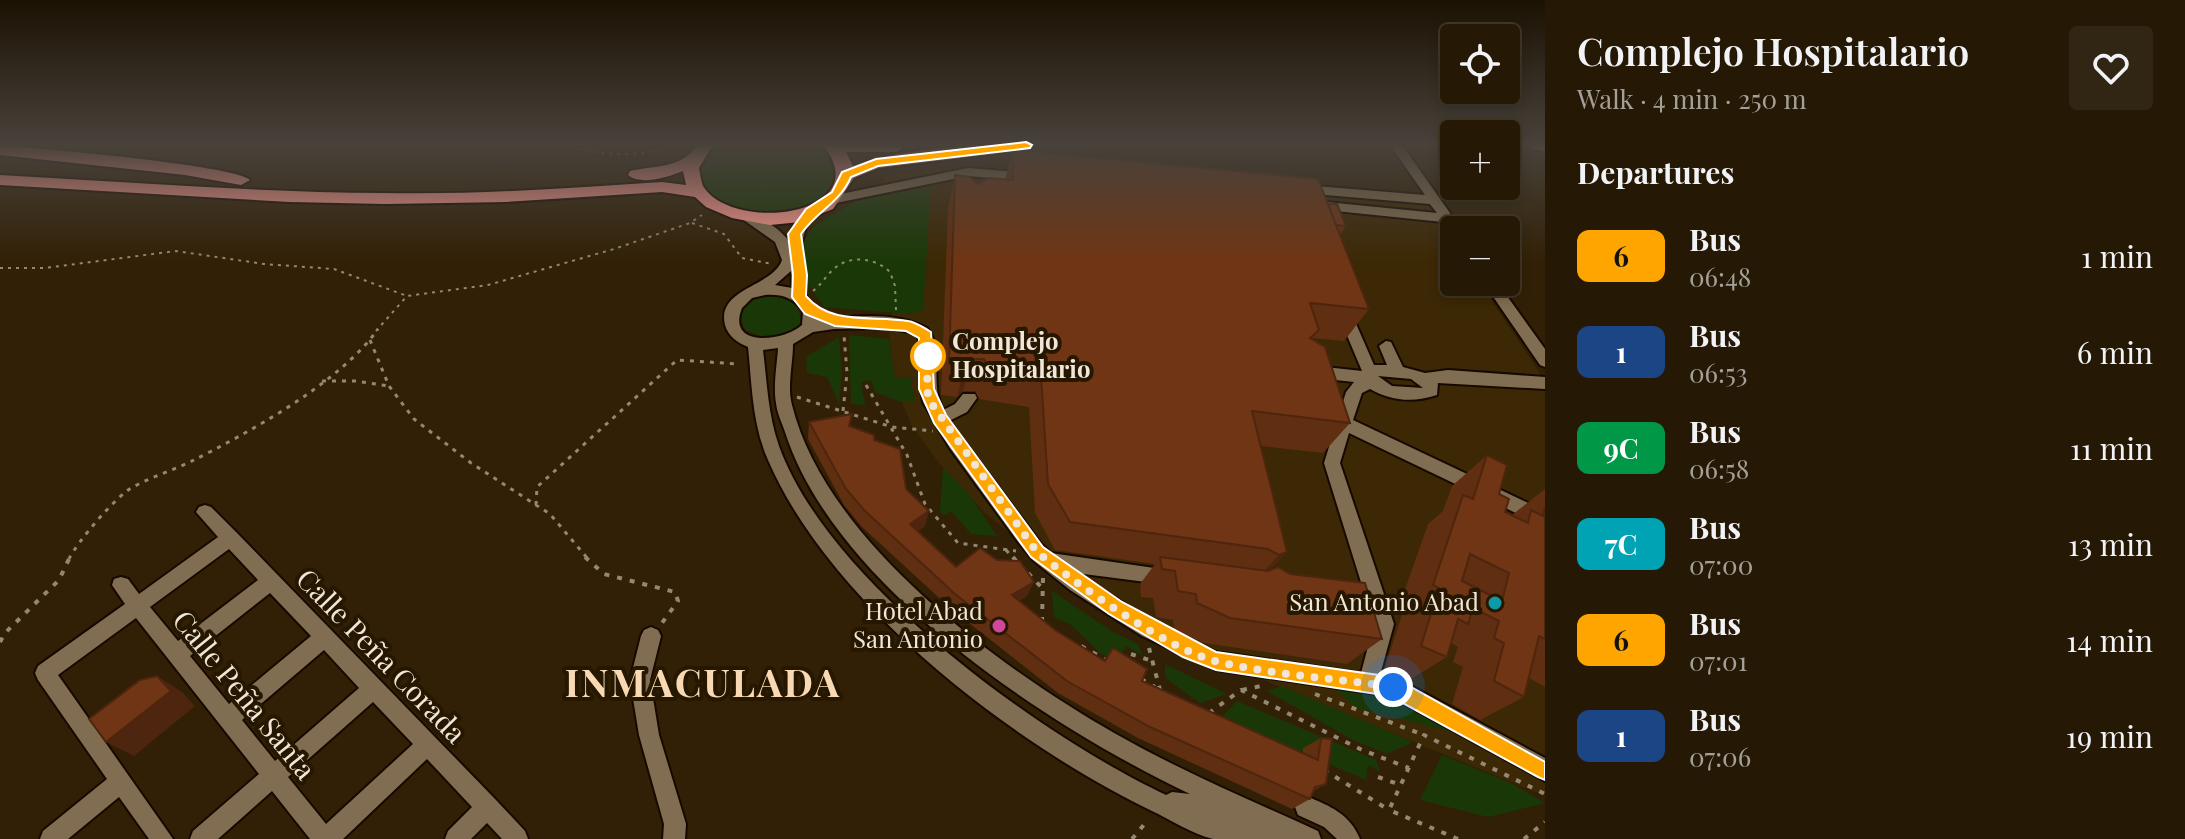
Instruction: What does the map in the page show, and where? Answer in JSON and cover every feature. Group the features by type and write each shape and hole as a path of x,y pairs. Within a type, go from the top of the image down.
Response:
{"highway":[{"path":"70,184 290,197 386,199 506,197 662,187 698,192 726,212 747,218 780,219 810,212 831,200 843,184"},
{"path":"355,184 473,184"},
{"path":"694,184 698,192"}],"street":[{"path":"831,200 910,184"},
{"path":"1422,184 1445,216"},
{"path":"1297,188 1433,200"},
{"path":"1306,209 1440,218"},
{"path":"747,218 777,235 789,260 786,268 735,306 732,320 739,334 755,343 786,344 803,335 809,327 810,310 793,240 801,220 810,212"},
{"path":"747,295 780,289 804,295"},
{"path":"1500,296 1545,361"},
{"path":"1341,302 1370,378 1383,390 1422,394 1432,389 1425,379"},
{"path":"810,310 839,326"},
{"path":"809,327 909,326 922,332 928,341 927,389 940,425 1045,566 1202,657 1393,687 1545,770"},
{"path":"755,343 758,397 777,462 809,519 847,570 911,631 1028,724 1153,812 1238,839"},
{"path":"786,344 781,383 796,444 814,480 861,546 911,596 969,646 1074,720 1141,749 1310,839"},
{"path":"1386,346 1398,372"},
{"path":"1298,370 1370,378"},
{"path":"1368,683 1384,624 1332,463 1354,392 1376,370 1425,379 1448,376 1545,383"},
{"path":"940,425 969,398"},
{"path":"1344,423 1372,427 1545,519"},
{"name":"Calle Peña Corada","path":"205,512 517,839"},
{"path":"162,839 45,673 231,538"},
{"path":"1045,566 1183,579"},
{"path":"176,655 271,581"},
{"name":"Calle Peña Santa","path":"121,585 326,839"},
{"path":"1355,601 1379,604"},
{"path":"651,636 640,680 649,735 675,824 674,839"},
{"path":"227,719 324,637"},
{"path":"201,839 373,689"},
{"path":"326,839 427,745"},
{"path":"51,839 121,782"},
{"path":"456,839 487,807"},
{"path":"1153,812 1205,807 1275,839"},
{"path":"1306,807 1336,822 1347,832 1349,839"}],"path":[{"path":"0,268 45,268 176,251 249,262 334,269 407,296 488,285 614,249 690,223 702,215"},
{"path":"690,223 724,234 737,256 743,260 779,266"},
{"path":"804,295 821,286 839,265 854,260 872,261 888,269 893,276 896,315"},
{"path":"0,642 5,633 59,580 76,545 130,488 190,462 272,417 363,350 389,313 407,296"},
{"path":"839,326 847,373 843,412"},
{"path":"370,340 389,386 414,419 471,463 550,514 584,556 604,574 675,592 678,601 651,636"},
{"path":"536,505 537,487 677,360 739,364"},
{"path":"322,381 355,381 389,386"},
{"path":"866,385 907,455 925,504 958,543 1027,553"},
{"path":"792,395 892,427 940,425"},
{"path":"1006,550 1042,588"},
{"path":"1042,624 1045,566"},
{"path":"1147,638 1158,689"},
{"path":"1068,639 1108,661"},
{"path":"1131,654 1152,661"},
{"path":"1133,675 1170,696"},
{"path":"1218,721 1205,716 1241,690 1268,685"},
{"path":"1241,690 1362,750 1409,768"},
{"path":"1304,690 1424,735 1545,794"},
{"path":"1389,810 1424,735"},
{"path":"1322,768 1389,810 1458,839"},
{"path":"1378,777 1401,786"},
{"path":"1132,839 1153,812"},
{"path":"1524,839 1545,822"}],"shaded area":[{"path":"885,184 1189,184 1427,204 1440,223 1440,296 1488,296 1540,373 1537,377 1545,388 1545,796 1271,683 1108,607 985,513 939,463 912,426 895,386 889,333 893,304"}],"green space":[{"path":"829,184 827,190 807,205 779,212 750,210 724,201 706,186"},
{"path":"931,187 923,310 910,314 824,307 808,284 803,251 804,241 813,227 859,199"},
{"path":"772,295 795,303 802,320 795,331 771,339 747,331 741,317 751,302"},
{"path":"849,335 889,339 895,378 910,377 915,402 901,402 875,392 871,380 861,382 865,405 851,404"},
{"path":"839,337 842,373 839,404 827,377 807,373 806,357"},
{"path":"943,467 970,496 997,536 971,534 951,511 944,516 940,511"},
{"path":"1052,591 1113,632 1138,644 1143,656 1126,646 1121,655 1124,661 1101,654 1071,625 1054,617"},
{"path":"1165,664 1227,694 1200,703 1165,678"},
{"path":"1281,686 1413,742 1387,754 1353,740 1267,691"},
{"path":"1335,690 1396,698 1456,733 1357,708"},
{"path":"1237,701 1376,760 1380,772 1368,765 1366,780 1221,718"},
{"path":"1442,755 1513,784 1545,803 1488,817 1420,800"}],"building":[{"path":"955,184 1320,184 1369,309 1310,303 1319,330 1310,338 1325,347 1350,423 1252,411 1287,552 1279,555 1268,549 1070,522 1048,484 1041,376 989,368 984,359 972,359 965,365 949,363"},
{"path":"1328,204 1337,204 1346,226 1336,225"},
{"name":"Hotel Abad San Antonio","path":"852,414 849,426 874,435 874,440 900,449 906,489 929,511 910,524 956,567 980,548 997,560 1020,561 1034,582 1012,595 1055,630 1105,661 1113,648 1147,669 1142,681 1318,760 1321,738 1332,739 1326,784 1315,787 1310,799 1150,727 1067,681 955,594 865,511 846,489 809,422"},
{"path":"1487,455 1507,465 1499,494 1509,499 1505,512 1528,523 1531,510 1543,516 1545,507 1545,639 1539,636 1524,697 1494,681 1504,643 1494,638 1499,621 1473,608 1468,624 1458,619 1447,657 1421,646 1439,588 1433,585 1463,495 1473,499","holes":["1470,554 1509,573 1502,601 1462,581"]},
{"path":"1160,557 1268,571 1278,567 1290,574 1365,583 1382,639 1230,618 1197,603 1196,594 1178,591 1175,571 1162,569"},
{"path":"157,676 171,691 106,742 89,719 140,680"}],"bus line":[{"name":"6","path":"843,184 831,200 801,220 794,234 800,275 799,297 810,310 835,321 909,326 926,336 929,400 1037,552 1052,565 1115,608 1202,657 1393,687 1545,770"}],"place":[{"name":"Complejo Hospitalario","path":"928,356"},
{"name":"San Antonio Abad","path":"1495,603"},
{"name":"Hotel Abad San Antonio","path":"999,626"}],"district":[{"name":"INMACULADA","path":"703,684"}],"route":[{"path":"928,356 928,353 929,400 1037,552 1052,565 1115,608 1202,657 1393,687"}]}
